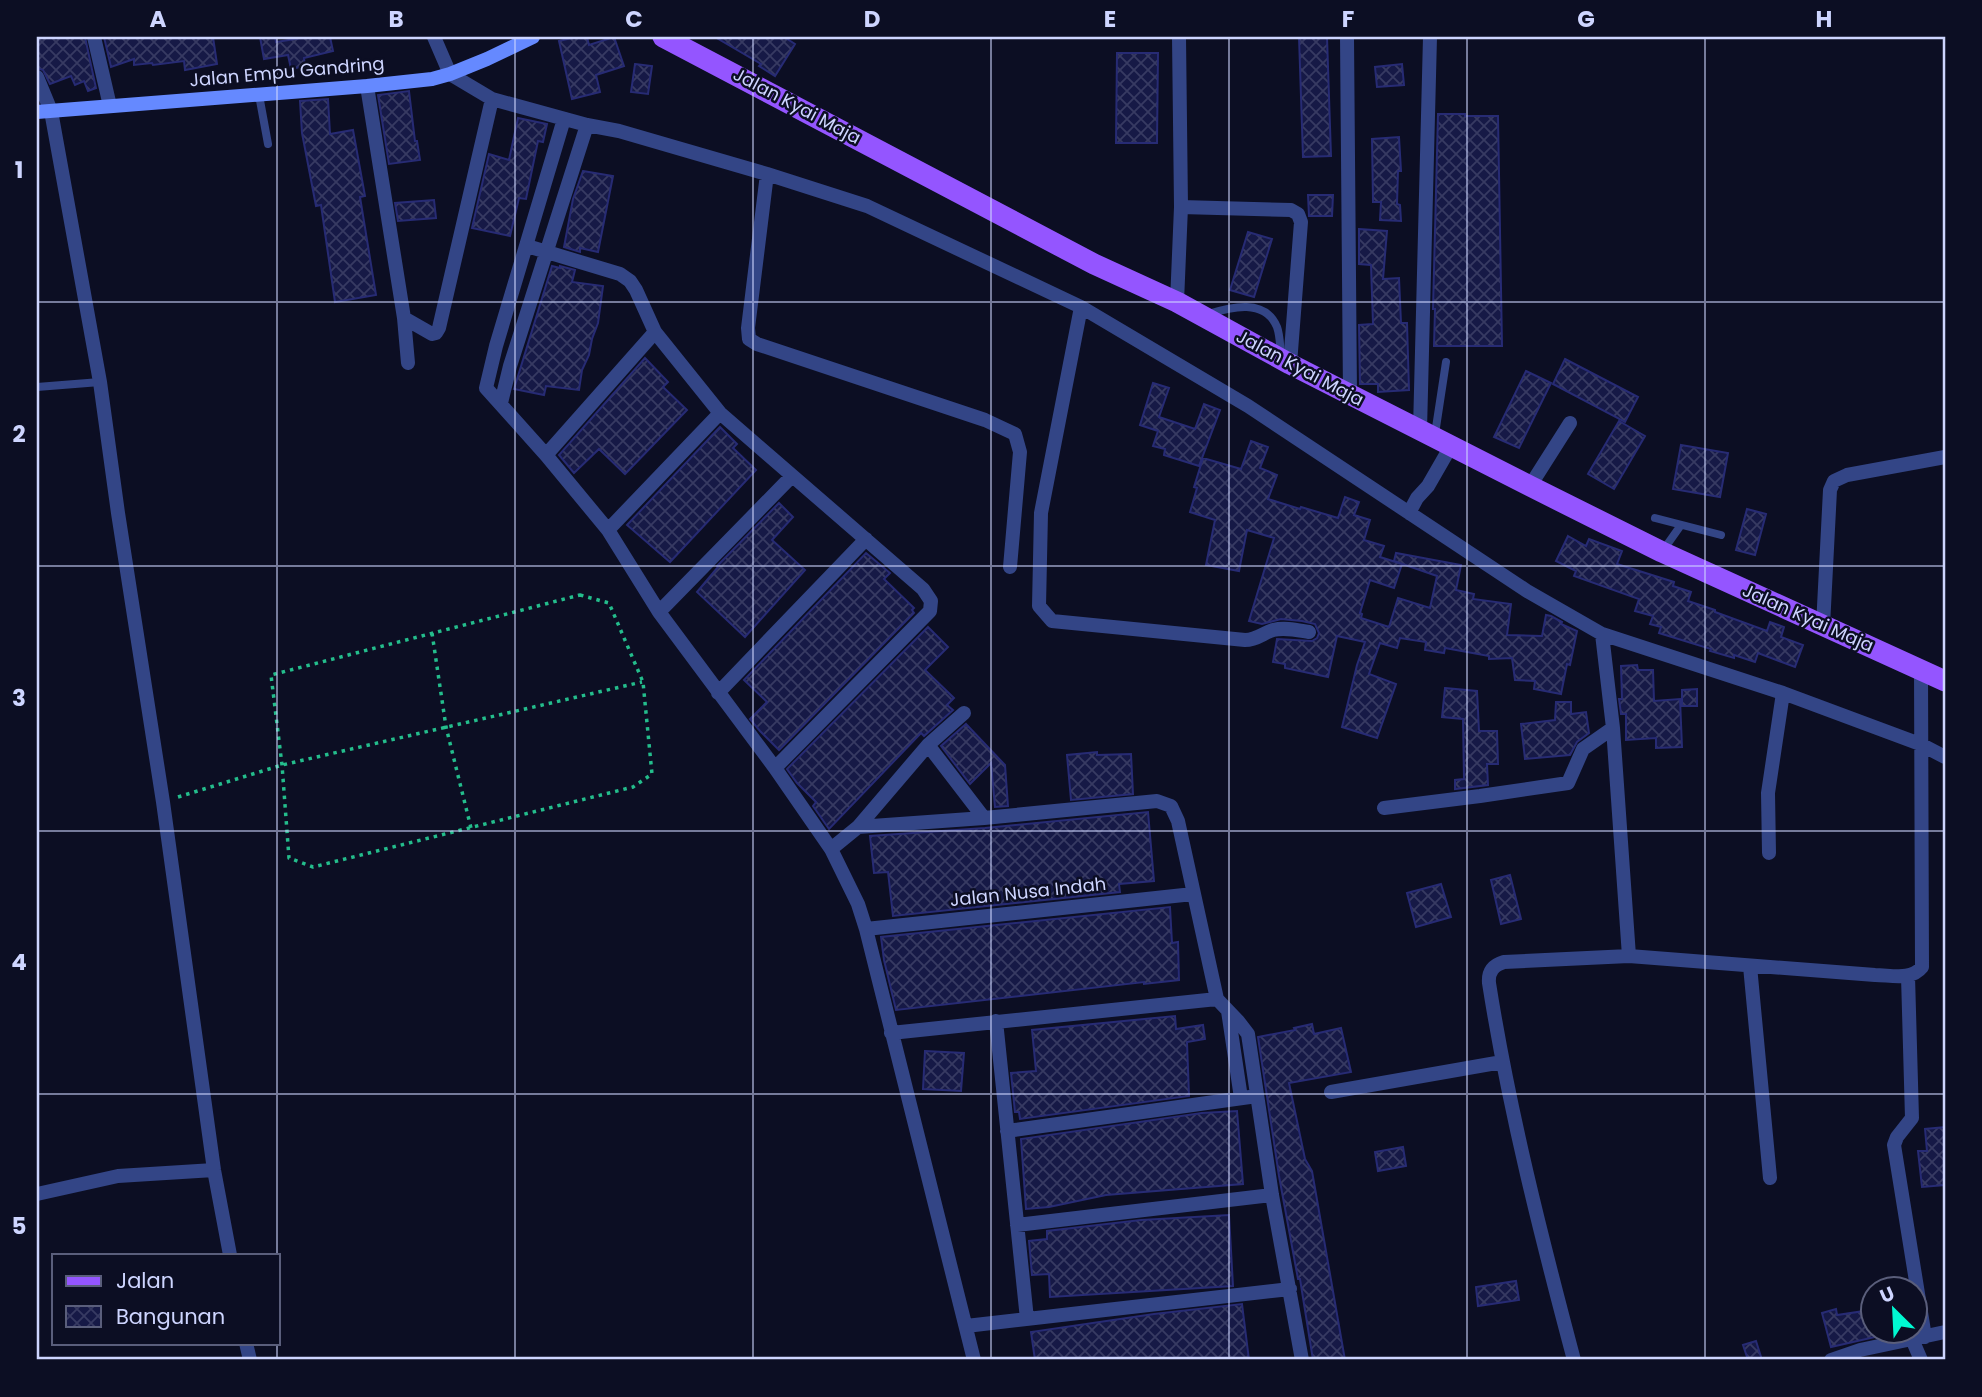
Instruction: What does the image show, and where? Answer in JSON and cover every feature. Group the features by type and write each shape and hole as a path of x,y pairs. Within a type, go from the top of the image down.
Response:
{"main road":[{"name":"Jalan Empu Gandring","path":"44,111 432,79 487,59 533,37"},
{"name":"Jalan Kyai Maja","path":"663,37 1094,264 1177,302 1286,362 1530,486 1662,552 1945,681"}],"street":[{"path":"94,37 110,106"},
{"path":"434,37 456,71 492,99 619,131 867,206 1081,307 1248,406 1527,591 1602,634 1920,738 1945,757"},
{"path":"1177,302 1181,207 1179,37"},
{"path":"1347,37 1350,395"},
{"path":"1409,513 1428,486 1435,438 1430,37"},
{"path":"37,77 100,382 215,1170 230,1254"},
{"path":"367,86 404,318 408,363"},
{"path":"404,318 432,334 439,328 492,99"},
{"path":"564,119 486,388 608,530 659,612 775,768 831,849 858,904 866,929 974,1360"},
{"path":"501,403 510,366 587,125"},
{"path":"767,174 748,328 749,339 757,344 985,420 1015,434 1020,452 1010,567"},
{"path":"1181,207 1292,210 1298,214 1301,222 1286,362"},
{"path":"527,246 620,274 630,281 654,332 720,413 866,538 923,589 931,600 930,611 775,768"},
{"path":"1081,307 1041,513 1039,606 1052,621 1232,639 1252,640 1283,628 1309,632"},
{"path":"546,455 654,332"},
{"path":"608,530 720,413"},
{"path":"1530,486 1570,423"},
{"path":"1823,626 1830,490 1834,481 1847,475 1945,457"},
{"path":"659,612 792,476"},
{"path":"718,693 866,538"},
{"path":"1602,634 1613,728 1629,956"},
{"path":"1574,1360 1502,1062 1489,978 1494,967 1504,962 1629,956 1908,976 1917,973 1922,967 1921,669"},
{"path":"1769,853 1768,793 1783,694"},
{"path":"831,849 858,827 928,745 964,713"},
{"path":"1384,808 1568,783 1583,749 1613,728"},
{"path":"928,745 984,818"},
{"path":"858,827 1157,801 1171,806 1178,821 1217,999 1248,1034 1272,1195 1302,1360"},
{"name":"Jalan Nusa Indah","path":"866,929 1194,894"},
{"path":"1750,966 1770,1178"},
{"path":"1908,976 1912,1118 1894,1145 1910,1274"},
{"path":"891,1033 1217,999"},
{"path":"1228,1011 1241,1098"},
{"path":"996,1021 1027,1319"},
{"path":"1331,1092 1502,1062"},
{"path":"1007,1131 1257,1096"},
{"path":"37,1194 118,1176 215,1170"},
{"path":"1017,1225 1272,1195"},
{"path":"966,1326 1290,1289"},
{"path":"1831,1360 1897,1344"}],"lane":[{"path":"259,95 268,144"},
{"path":"1202,316 1234,307 1249,306 1264,312 1278,329 1286,362"},
{"path":"1435,438 1446,362"},
{"path":"37,387 100,382"},
{"path":"1655,518 1721,535"},
{"path":"1662,552 1681,525"}],"path":[{"path":"580,595 609,603 643,682 652,774 633,787 313,867 289,858 282,765 271,675 432,633 580,595"},
{"path":"432,633 446,727 471,828"},
{"path":"163,802 282,765 643,682"}],"building":[{"path":"37,37 85,37 96,88 88,91 84,81 75,85 71,76 50,84 43,70 37,68"},
{"path":"104,37 213,37 217,64 185,70 184,61 134,65 134,59 111,67"},
{"path":"260,37 275,37 276,42 307,37 330,37 333,51 304,58 305,66 291,69 288,55 264,59"},
{"path":"587,37 589,45 614,37 624,66 596,75 600,92 572,99 559,41"},
{"path":"715,37 784,37 795,44 775,76 759,66 761,64"},
{"path":"1299,37 1327,37 1331,156 1303,157"},
{"path":"1117,53 1158,53 1157,143 1116,143"},
{"path":"635,64 652,66 648,94 631,92"},
{"path":"1402,64 1404,85 1377,87 1375,67"},
{"path":"409,91 420,160 389,164 378,95"},
{"path":"328,99 330,134 353,130 365,196 360,197 376,295 335,302 321,205 316,206 302,133 300,101"},
{"path":"1438,114 1498,116 1502,346 1434,346"},
{"path":"518,118 547,124 543,142 538,141 526,199 519,198 510,236 472,228 489,154 509,160"},
{"path":"1399,137 1401,171 1398,171 1397,204 1400,205 1401,221 1380,220 1381,202 1373,202 1372,139"},
{"path":"583,171 613,176 598,252 580,248 580,252 564,247 573,199"},
{"path":"1308,195 1333,195 1332,216 1309,216"},
{"path":"434,200 436,218 398,221 395,203"},
{"path":"1359,229 1387,231 1383,279 1399,278 1401,323 1407,323 1409,390 1378,392 1378,384 1360,384 1359,325 1373,324 1371,265 1359,264"},
{"path":"1248,232 1272,239 1254,297 1230,290"},
{"path":"552,266 575,270 572,282 603,286 598,323 582,370 579,390 546,386 544,395 514,389"},
{"path":"645,358 668,382 663,387 687,410 625,474 599,449 574,473 559,455"},
{"path":"1565,359 1638,397 1625,422 1553,384"},
{"path":"1526,371 1551,383 1519,448 1494,437"},
{"path":"1153,383 1169,388 1159,417 1195,429 1204,404 1220,410 1199,466 1164,455 1165,449 1153,446 1158,431 1140,425"},
{"path":"1619,421 1645,436 1614,489 1588,474"},
{"path":"720,427 737,444 733,448 756,470 670,562 627,525"},
{"path":"1251,441 1268,447 1260,468 1277,475 1268,499 1338,518 1345,497 1359,502 1354,515 1370,520 1364,540 1384,546 1380,557 1402,564 1394,588 1370,580 1360,613 1361,618 1389,627 1398,598 1430,608 1437,576 1394,561 1396,553 1461,565 1456,590 1474,594 1473,599 1511,604 1507,635 1542,636 1546,615 1577,631 1561,694 1534,689 1535,681 1515,680 1512,658 1489,659 1489,656 1445,648 1444,653 1425,650 1426,642 1400,638 1397,648 1380,643 1369,674 1396,684 1377,738 1342,727 1365,642 1337,636 1328,677 1285,668 1285,664 1273,662 1277,639 1312,641 1319,633 1315,624 1302,621 1281,619 1262,624 1249,621 1274,538 1247,530 1239,571 1206,565 1215,520 1190,512 1203,458 1241,469"},
{"path":"1681,445 1728,453 1720,497 1673,489"},
{"path":"779,503 793,517 772,540 805,570 745,637 697,592 717,566"},
{"path":"1747,509 1766,514 1755,555 1736,550"},
{"path":"1568,536 1586,546 1589,539 1622,551 1617,564 1674,582 1673,586 1691,592 1688,601 1767,631 1770,622 1784,627 1781,637 1803,645 1795,667 1758,653 1755,662 1734,655 1734,658 1659,633 1661,627 1650,624 1653,616 1635,611 1639,599 1574,576 1576,571 1556,561"},
{"path":"866,553 890,573 884,579 914,608 914,613 779,750 750,719 767,702 744,680"},
{"path":"928,627 948,647 925,670 954,698 947,705 953,710 924,736 921,733 829,829 813,806 816,802 787,769"},
{"path":"1637,665 1638,670 1653,670 1654,701 1680,699 1682,747 1656,748 1656,738 1626,740 1626,714 1621,714 1619,699 1622,699 1621,666"},
{"path":"1445,688 1477,691 1479,731 1497,731 1498,764 1487,764 1488,785 1455,789 1455,780 1464,779 1463,719 1442,717"},
{"path":"1697,689 1697,706 1682,706 1682,690"},
{"path":"1556,702 1571,702 1571,714 1586,712 1589,733 1577,742 1570,755 1525,759 1521,724 1555,720"},
{"path":"966,724 1005,765 1008,806 995,807 991,763 970,784 941,746"},
{"path":"1097,752 1097,755 1131,754 1133,794 1071,800 1067,755"},
{"path":"1148,812 1154,881 1119,884 1120,892 893,916 888,872 874,873 870,836"},
{"path":"1510,875 1521,919 1501,924 1491,880"},
{"path":"1441,884 1451,917 1416,927 1407,893"},
{"path":"1170,907 1172,943 1178,942 1179,980 896,1010 881,937"},
{"path":"1175,1016 1176,1029 1203,1025 1205,1039 1187,1042 1189,1096 1020,1119 1019,1112 1015,1112 1011,1073 1036,1071 1032,1030"},
{"path":"1312,1024 1314,1034 1341,1028 1351,1072 1289,1083 1305,1159 1312,1171 1345,1360 1313,1360 1279,1176 1258,1037"},
{"path":"925,1051 964,1053 961,1091 923,1089"},
{"path":"1237,1111 1243,1184 1106,1195 1026,1209 1021,1139 1202,1113"},
{"path":"1945,1127 1945,1185 1922,1187 1918,1151 1927,1151 1925,1129"},
{"path":"1403,1147 1406,1166 1378,1171 1375,1152"},
{"path":"1229,1215 1233,1286 1050,1297 1049,1274 1032,1275 1029,1241 1047,1239 1047,1231 1141,1220"},
{"path":"1516,1281 1519,1300 1478,1306 1476,1287"},
{"path":"1242,1304 1249,1360 1035,1360 1031,1332"},
{"path":"1836,1309 1837,1315 1860,1312 1860,1340 1831,1347 1822,1313"},
{"path":"1756,1341 1762,1360 1748,1360 1743,1345"}]}
